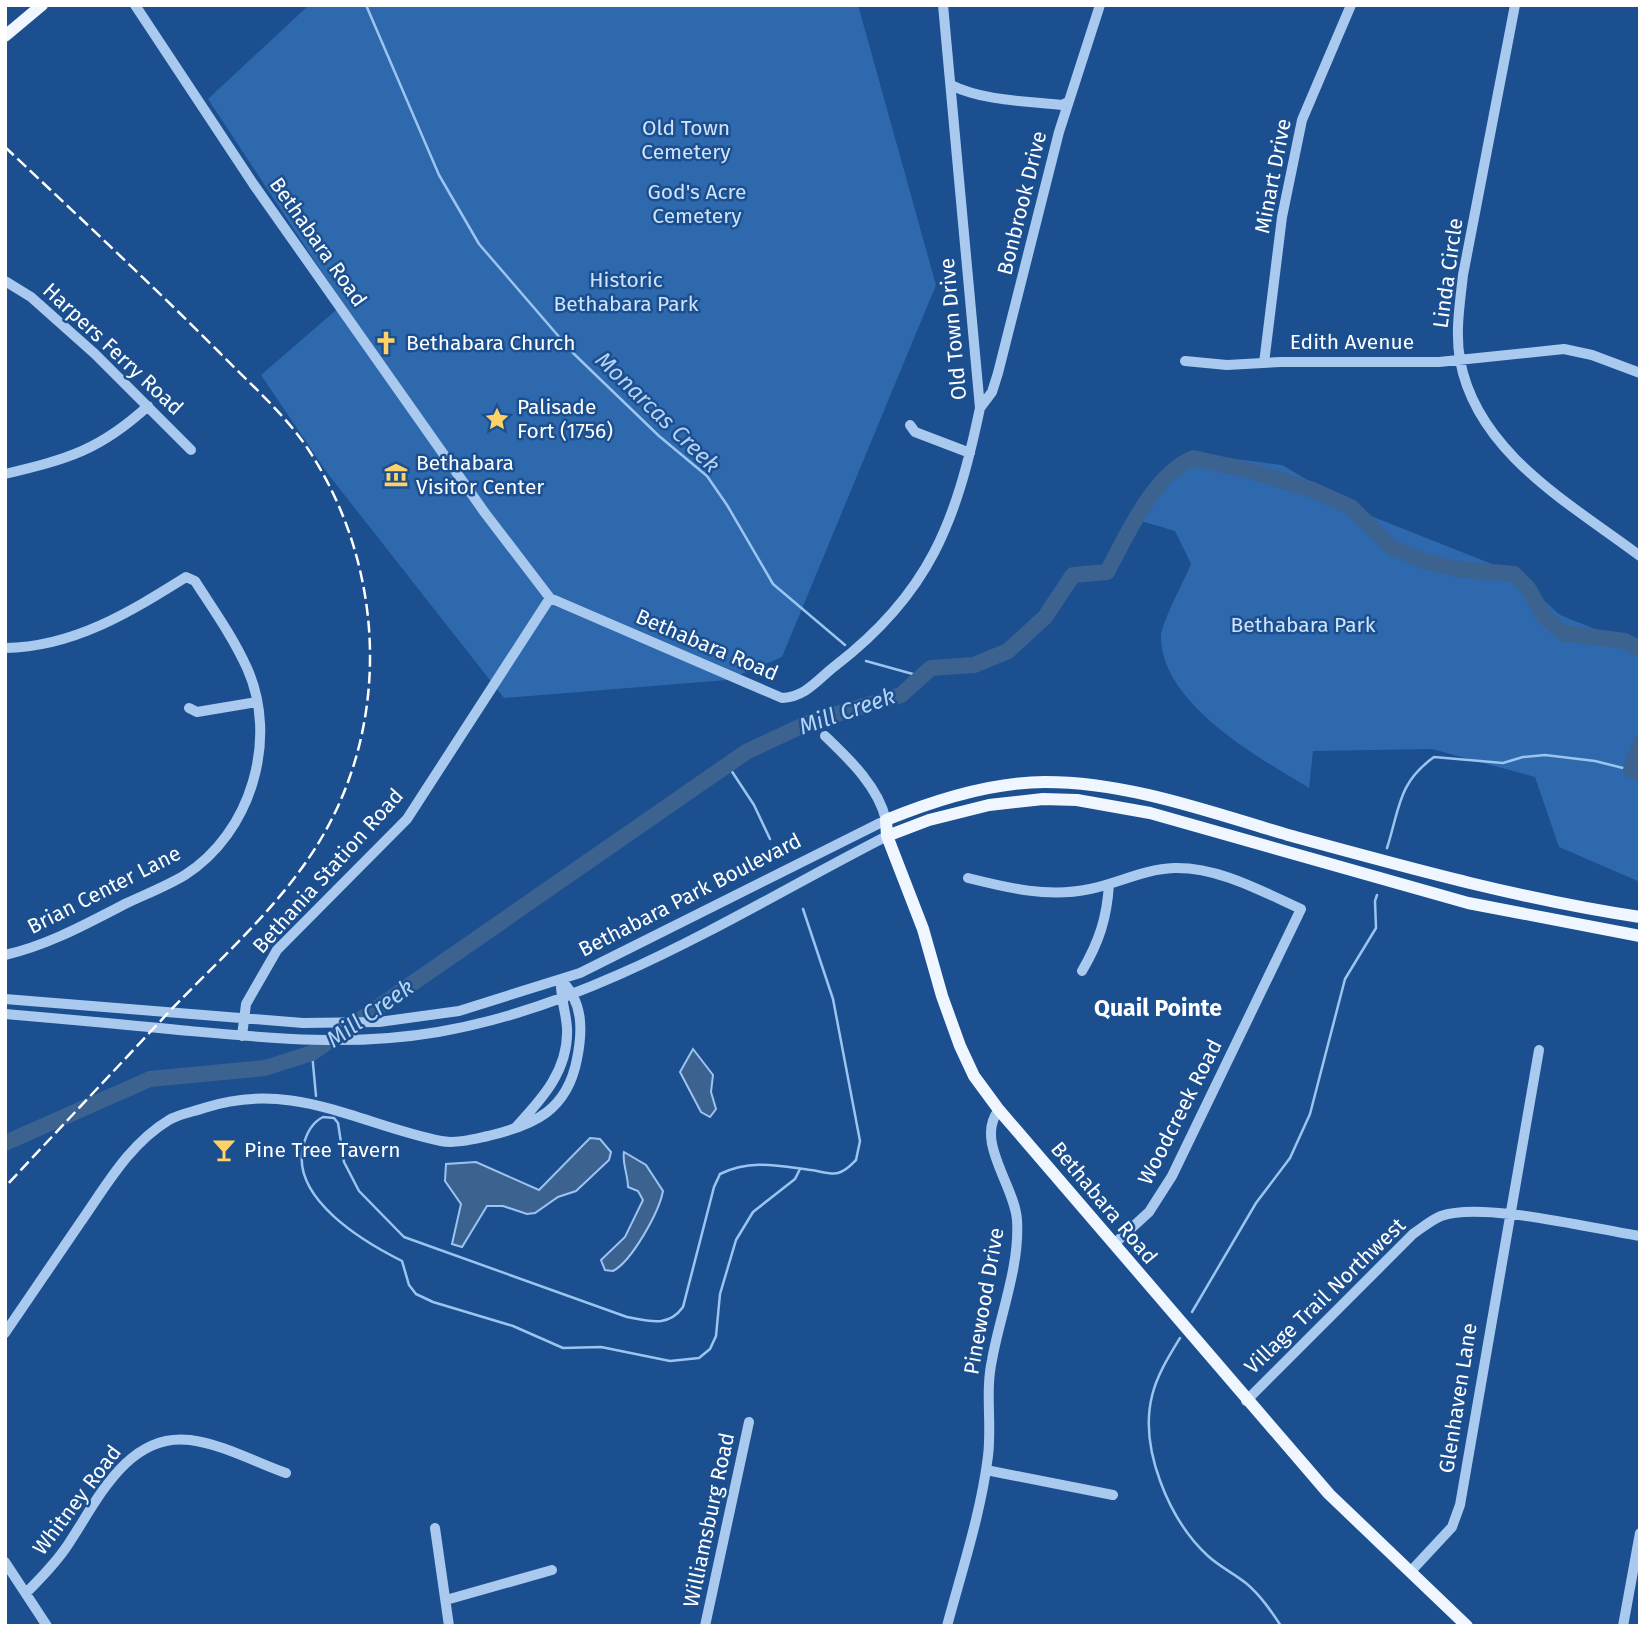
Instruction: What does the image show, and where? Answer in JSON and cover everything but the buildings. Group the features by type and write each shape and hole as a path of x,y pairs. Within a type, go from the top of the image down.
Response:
{"main road":[{"path":"5,36 42,5"},
{"name":"Bethabara Park Boulevard","path":"886,820 924,804 986,790 1042,782 1078,783 1153,797 1472,886 1640,917"},
{"name":"Bethabara Park Boulevard","path":"887,836 929,820 989,805 1042,799 1077,800 1150,813 1468,904 1640,936"},
{"name":"Bethabara Road","path":"886,820 887,836 923,929 960,1046 974,1076 999,1110 1246,1401 1329,1494 1412,1570 1467,1626"}],"street":[{"name":"Bethabara Road","path":"135,5 254,185 485,513 550,598 782,698"},
{"name":"Old Town Drive","path":"782,698 808,690 904,604 929,563 953,512 970,453 980,408 943,5"},
{"name":"Bonbrook Drive","path":"980,408 992,392 998,373 1068,102 1100,5"},
{"name":"Minart Drive","path":"1264,363 1282,217 1301,120 1351,5"},
{"name":"Linda Circle","path":"1516,5 1464,275 1459,313 1460,359 1477,410 1496,440 1565,501 1640,556"},
{"path":"951,85 962,90 1006,99 1062,106 1068,102"},
{"name":"Harpers Ferry Road","path":"5,281 31,297 96,354 191,450"},
{"name":"Edith Avenue","path":"1185,361 1205,365 1460,359 1564,349 1592,355 1640,373"},
{"path":"5,474 92,449 125,428 148,406"},
{"path":"910,425 915,432 970,453"},
{"name":"Brian Center Lane","path":"5,648 41,645 100,628 186,577 195,581 248,669 261,719 260,751 251,792 233,825 212,852 186,874 55,939 5,955"},
{"name":"Bethania Station Road","path":"242,1036 254,986 277,950 407,819 550,598"},
{"path":"189,708 197,712 257,702"},
{"name":"Bethabara Road","path":"825,736 854,764 882,805 886,820"},
{"name":"Bethabara Park Boulevard","path":"5,999 244,1021 351,1024 436,1015 488,1003 561,980 621,954 802,859 886,820"},
{"name":"Bethabara Park Boulevard","path":"5,1014 285,1040 351,1041 412,1035 482,1022 560,999 629,970 887,836"},
{"name":"Woodcreek Road","path":"1109,884 1161,870 1195,870 1238,880 1301,909 1172,1176 1149,1212 1114,1244"},
{"path":"968,878 1034,892 1067,892 1109,884 1108,914 1099,942 1082,971"},
{"path":"5,1333 125,1157 170,1119 230,1100 273,1097 317,1104 443,1142 513,1130 536,1122 565,1089 576,1062 581,1036 574,993 561,980"},
{"path":"513,1130 553,1083 564,1056 567,1028 560,999 561,980"},
{"name":"Glenhaven Lane","path":"1412,1570 1451,1527 1460,1505 1539,1050"},
{"name":"Pinewood Drive","path":"947,1626 986,1470 990,1371 1012,1269 1017,1220 1014,1198 990,1135 992,1118 999,1110"},
{"name":"Village Trail Northwest","path":"1246,1401 1413,1234 1441,1216 1467,1212 1510,1215 1640,1236"},
{"name":"Williamsburg Road","path":"705,1626 750,1422"},
{"name":"Whitney Road","path":"26,1593 51,1568 119,1471 148,1447 175,1440 198,1442 286,1473"},
{"path":"986,1470 1113,1495"},
{"path":"435,1528 449,1626"},
{"path":"1623,1626 1640,1533"},
{"path":"5,1562 47,1626"},
{"path":"446,1600 552,1570"}],"green space":[{"name":"Historic Bethabara Park","path":"309,5 858,5 936,285 782,657 727,680 504,698 328,474 261,375 343,304 208,99"},
{"name":"Bethabara Park","path":"1197,454 1282,465 1366,514 1512,572 1560,615 1640,647 1640,882 1559,847 1535,777 1432,749 1313,751 1309,788 1240,745 1195,707 1178,685 1166,662 1161,638 1168,613 1191,564 1175,531 1131,518 1163,477"}],"shaded area":[{"path":"693,1049 713,1075 711,1092 716,1109 710,1117 701,1112 680,1072"},
{"path":"590,1138 600,1139 611,1152 609,1160 576,1191 558,1197 535,1213 527,1214 503,1206 487,1206 462,1247 452,1244 461,1204 445,1181 446,1164 476,1162 539,1190"},
{"path":"624,1152 646,1165 663,1191 650,1223 636,1247 620,1266 613,1271 605,1270 601,1260 625,1237 643,1200 638,1191 628,1187"}],"waterway":[{"name":"Monarcas Creek","path":"366,5 439,175 479,244 573,353 659,436 707,476 773,584 845,645"},
{"name":"Mill Creek","path":"5,1143 150,1079 265,1068 312,1053 746,752 810,722 901,695 931,668 974,665 1008,651 1045,617 1073,575 1107,572 1132,524 1153,492 1179,466 1193,458 1248,470 1313,490 1351,507 1391,547 1424,561 1457,569 1514,574 1528,588 1544,616 1563,633 1625,641 1640,649"},
{"name":"Monarcas Creek","path":"866,661 920,676"},
{"name":"Mill Creek","path":"1640,743 1631,770 1640,773"},
{"path":"1387,848 1407,786 1413,776 1434,757 1503,763 1523,757 1545,755 1595,761 1631,770"},
{"path":"727,764 754,805 770,839"},
{"path":"1192,1312 1256,1203 1290,1158 1310,1114 1345,979 1376,928 1377,895"},
{"path":"800,1169 795,1179 753,1212 736,1240 720,1294 716,1336 710,1349 699,1358 670,1361 601,1347 563,1348 513,1326 433,1302 416,1294 409,1285 402,1261 369,1242 334,1216 319,1201 308,1184 302,1166 303,1147 310,1129 323,1117 334,1118 338,1123 344,1162 359,1191 404,1237 627,1317 657,1321 671,1318 683,1307 714,1187 720,1174 754,1165 788,1167 835,1173 846,1169 856,1160 860,1141 833,999 803,909"},
{"path":"312,1053 316,1096"},
{"path":"1180,1338 1157,1381 1149,1416 1150,1438 1161,1482 1181,1523 1194,1541 1213,1560 1252,1589 1281,1626"}],"railway":[{"path":"5,147 193,326 299,436 333,493 351,539 364,587 370,637 369,687 361,736 347,784 326,830 310,856 252,927 5,1187"}],"place":[{"name":"Bethabara Church","path":"386,343"},
{"name":"Palisade Fort (1756)","path":"497,419"},
{"name":"Bethabara Visitor Center","path":"396,475"},
{"name":"Pine Tree Tavern","path":"224,1150"}],"district":[{"name":"Quail Pointe","path":"1158,1008"}],"park label":[{"name":"Old Town Cemetery","path":"686,140"},
{"name":"God's Acre Cemetery","path":"697,204"}]}
